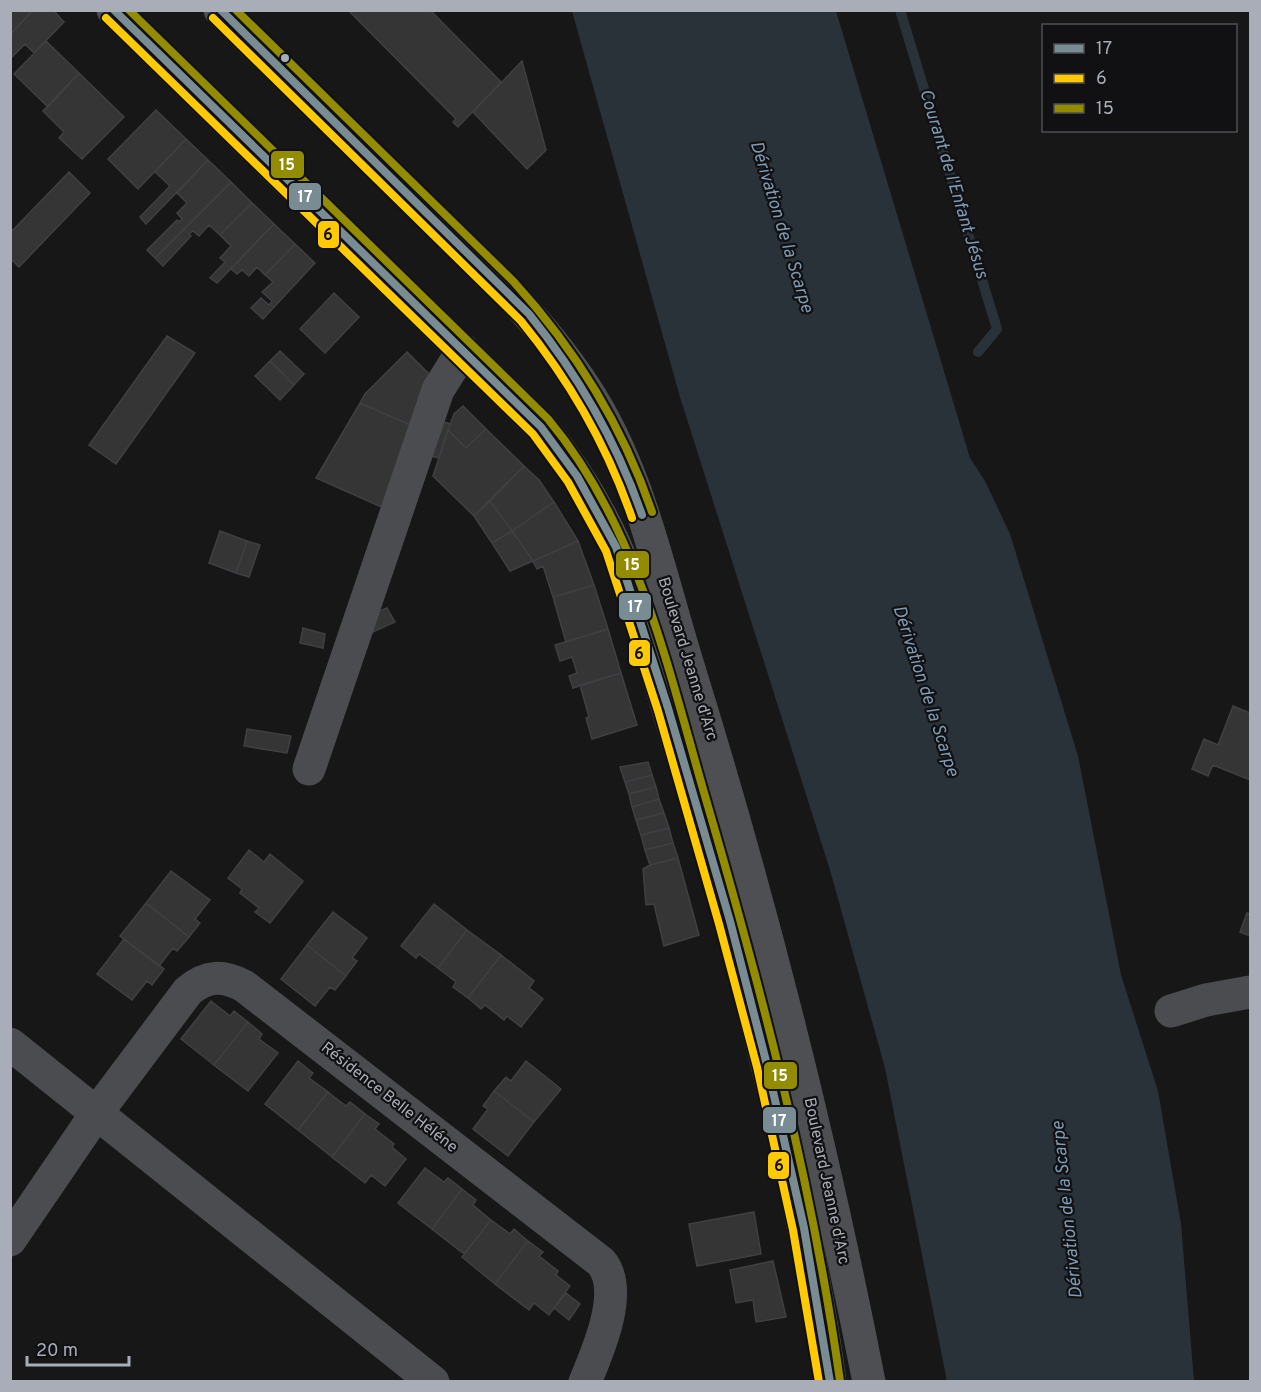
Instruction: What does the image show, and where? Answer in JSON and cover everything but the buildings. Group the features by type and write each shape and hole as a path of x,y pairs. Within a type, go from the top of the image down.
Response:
{"main road":[{"name":"Boulevard Jeanne d'Arc","path":"113,10 541,427 560,450 599,511 624,566 694,793 751,995 804,1226 818,1298 830,1381"},
{"name":"Boulevard Jeanne d'Arc","path":"220,10 524,308 584,387 612,434 636,498 720,767 764,922 819,1142 869,1382"},
{"path":"848,1279 854,1382"}],"street":[{"path":"309,769 438,390 464,350"},
{"name":"Résidence Belle Héléne","path":"10,1240 98,1111 196,985 214,977 224,977 244,986 590,1252 607,1269 611,1292 604,1332 585,1382"},
{"path":"1171,1011 1206,1000 1251,992"},
{"path":"10,1044 98,1111 433,1382"}],"water":[{"name":"Dérivation de la Scarpe","path":"572,11 836,11 970,458 985,481 1010,534 1078,756 1121,975 1158,1091 1181,1224 1194,1381 947,1381 885,1068 830,870 680,397"}],"waterway":[{"name":"Courant de l'Enfant Jésus","path":"900,10 997,329 978,352"}],"transit line":[{"name":"17","path":"114,10 541,427 577,476 616,547 668,708 730,921 767,1065 804,1228 830,1382"},
{"name":"15","path":"129,10 548,419 579,461 605,505 627,551 662,648 746,940 800,1159 840,1381"},
{"name":"17","path":"221,10 529,314 580,385 608,435 642,515"},
{"name":"15","path":"236,10 513,281 536,307 595,389 626,448 652,512"},
{"name":"6","path":"106,18 533,434 568,482 606,551 658,711 757,1067 793,1230 819,1382"},
{"name":"6","path":"213,18 521,321 556,367 586,415 611,465 632,518"}]}
